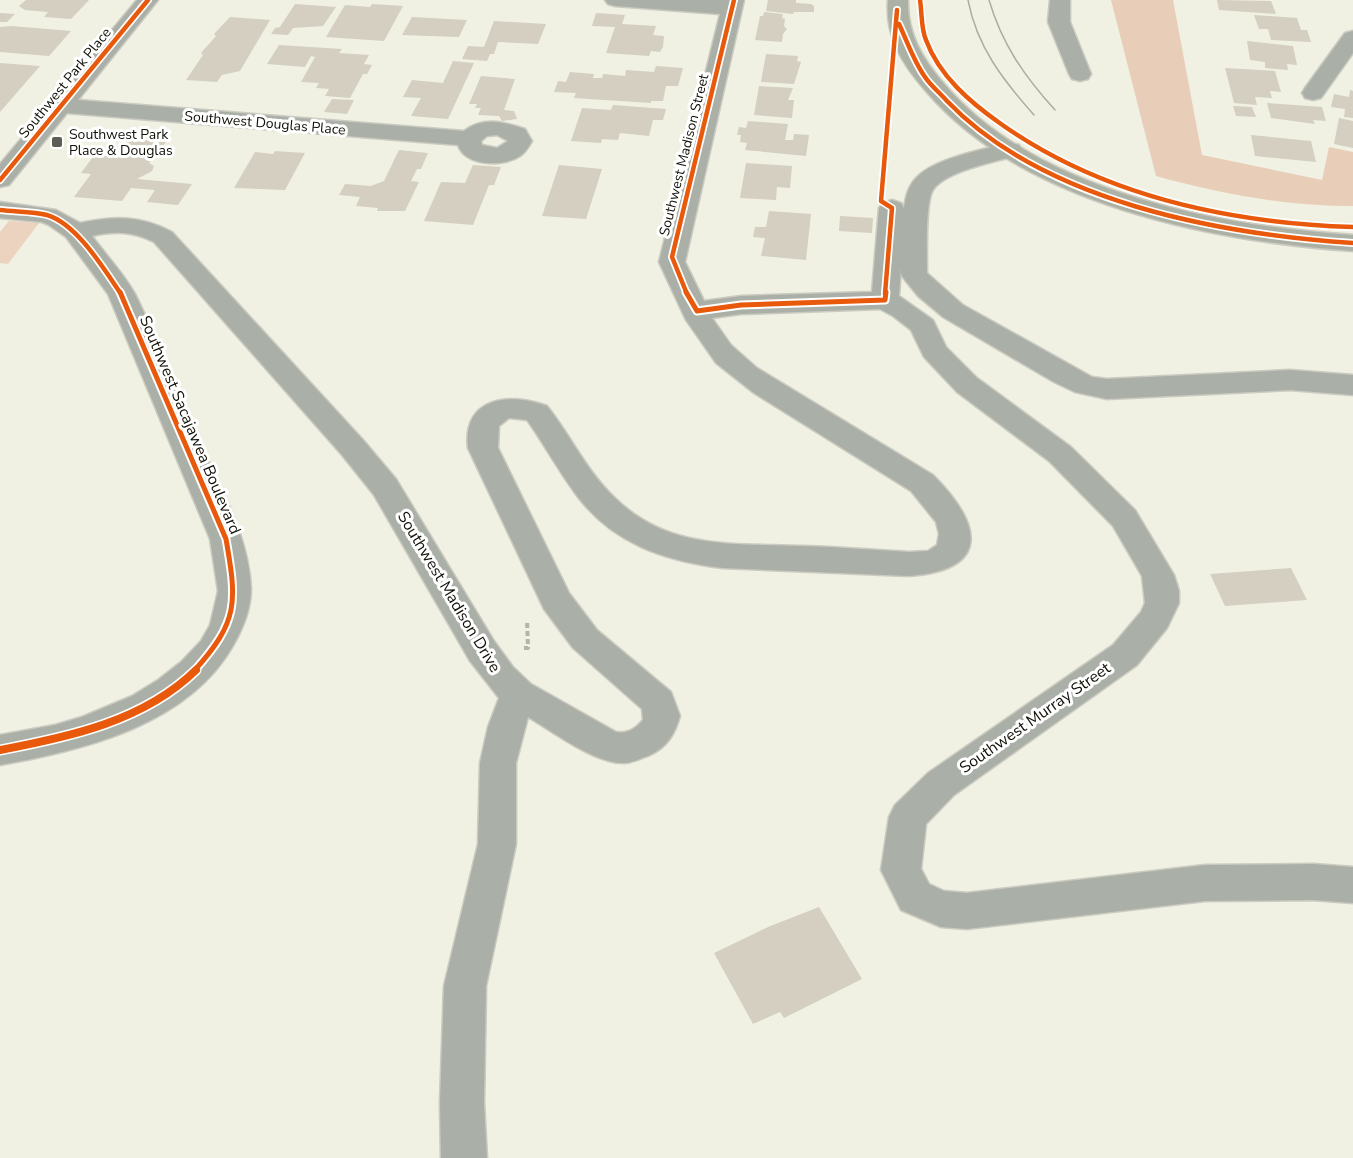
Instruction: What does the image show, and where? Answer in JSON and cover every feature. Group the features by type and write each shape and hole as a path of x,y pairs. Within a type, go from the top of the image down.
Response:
{"main road":[{"path":"898,0 897,10 902,34 910,55 924,77 959,114 1010,150 1084,187 1170,216 1236,231 1353,243"},
{"path":"920,0 921,23 925,38 946,75 986,114 1046,154 1095,176 1193,208 1274,222 1353,227"}],"street":[{"name":"Southwest Park Place","path":"0,180 148,0"},
{"path":"615,0 733,4"},
{"path":"1060,0 1059,22 1080,74"},
{"name":"Southwest Madison Street","path":"697,311 683,287 672,257 733,4"},
{"path":"1314,93 1353,38"},
{"name":"Southwest Douglas Place","path":"61,106 469,140"},
{"path":"1010,150 943,171 929,178 920,189 914,274 928,290 953,311 1085,385 1107,389 1290,380 1353,386"},
{"path":"697,311 741,305 885,300 892,208"},
{"path":"0,210 46,215 75,232"},
{"name":"Southwest Madison Drive","path":"75,232 129,223 163,237 353,448 385,487 482,651 501,677 518,694 594,738 611,746 623,748 633,747 648,739 659,727 662,716 658,702 585,639 556,600 483,448 481,429 485,420 493,413 504,409 528,409 537,413 601,505 641,537 662,546 696,553 736,557 909,564 937,561 947,554 955,543 954,530 940,500 922,483 742,371 709,336 697,311"},
{"name":"Southwest Sacajawea Boulevard","path":"0,750 62,738 103,723 173,689 194,674 225,633 234,597 234,577 226,539 121,293 75,232"},
{"name":"Southwest Murray Street","path":"885,300 903,310 923,326 934,351 967,385 1060,454 1124,518 1158,575 1162,591 1162,603 1155,619 1125,655 941,784 908,817 901,870 915,897 941,909 968,911 1205,883 1313,882 1353,885"},
{"path":"923,326 953,311"},
{"path":"464,1158 462,1103 465,986 497,844 498,764 506,727 518,694"}],"shaded area":[{"path":"1111,0 1173,0 1202,155 1322,180 1329,147 1353,152 1353,206 1303,204 1254,198 1156,176"},
{"path":"9,221 39,223 8,264 0,263 0,232"}],"building":[{"path":"26,0 89,0 71,19 44,17 48,12 25,10 19,6"},
{"path":"768,0 796,0 796,3 814,6 814,12 794,12 793,14 766,11"},
{"path":"1217,0 1271,1 1276,14 1219,10"},
{"path":"295,4 336,7 323,26 293,28 288,35 271,34 275,28 280,27"},
{"path":"372,4 403,6 384,41 326,37 345,5 370,7"},
{"path":"764,12 783,14 784,26 787,29 783,34 782,42 755,40 760,16 763,16"},
{"path":"0,13 15,14 7,22 0,22"},
{"path":"596,13 625,15 622,24 656,26 653,35 664,36 663,47 660,52 651,51 649,56 606,53 615,27 592,26"},
{"path":"1254,15 1297,18 1301,30 1307,30 1311,42 1271,40 1268,29 1259,29"},
{"path":"230,17 270,20 240,71 222,75 217,82 186,80 203,55 201,53 216,36 214,34"},
{"path":"412,17 467,20 459,37 402,35"},
{"path":"494,21 546,24 538,44 498,42 494,54 490,54 487,61 462,59 468,46 484,47"},
{"path":"0,27 71,31 49,56 0,52"},
{"path":"1247,41 1293,46 1297,65 1287,64 1288,70 1265,68 1265,62 1250,60"},
{"path":"279,45 342,49 339,53 369,55 364,64 372,65 367,74 363,74 350,98 325,96 329,89 316,88 319,83 301,82 315,57 311,56 305,67 267,64"},
{"path":"766,54 798,56 797,61 801,62 794,84 761,82"},
{"path":"453,61 474,63 448,119 411,116 421,98 403,97 412,80 443,83"},
{"path":"0,63 40,66 0,112"},
{"path":"656,66 683,68 678,86 666,86 663,101 651,101 651,103 574,98 576,93 554,92 558,81 566,82 570,72 594,74 593,78 602,78 603,74 625,76 626,70 654,72"},
{"path":"1225,68 1275,71 1281,92 1270,91 1272,98 1255,97 1257,105 1234,103"},
{"path":"481,76 515,79 504,110 514,111 517,119 502,121 499,116 478,115 481,108 475,108 477,104 469,104"},
{"path":"759,86 793,88 788,100 794,100 792,118 754,115"},
{"path":"1350,90 1353,91 1353,118 1344,117 1345,109 1331,107 1334,94 1349,97"},
{"path":"332,99 354,100 347,114 324,112"},
{"path":"1267,103 1322,107 1326,121 1313,120 1315,124 1271,118"},
{"path":"613,105 666,109 663,120 653,120 649,136 620,133 618,140 602,139 601,143 571,141 582,108 611,110"},
{"path":"1233,106 1252,107 1256,117 1236,116"},
{"path":"1339,118 1353,121 1353,148 1334,144"},
{"path":"748,121 788,124 785,140 793,140 794,134 809,135 806,156 745,150 747,143 740,142 741,135 737,135 739,127 746,128"},
{"path":"1251,135 1311,141 1316,162 1255,156"},
{"path":"129,139 166,142 149,163 154,166 152,171 137,179 192,184 178,205 147,202 155,190 131,188 122,201 74,197 91,174 81,173 93,157 103,158 112,146 124,147"},
{"path":"399,150 428,153 421,169 417,169 411,181 419,182 405,211 377,211 378,208 356,206 360,197 339,195 345,184 371,186 384,181"},
{"path":"275,151 305,153 285,190 234,188 255,152 273,154"},
{"path":"746,163 792,166 790,188 777,187 776,200 740,198"},
{"path":"473,165 501,167 494,185 489,185 473,225 424,221 441,182 465,183"},
{"path":"559,165 602,169 586,219 542,216"},
{"path":"769,211 811,214 806,260 761,256 765,238 753,237 755,227 766,227"},
{"path":"840,216 873,218 872,233 839,231"},
{"path":"1291,568 1307,600 1225,606 1210,574"},
{"path":"819,907 862,979 784,1018 780,1012 753,1024 714,953 768,927"}],"tram line":[{"path":"968,0 978,33 993,62 1034,115"},
{"path":"989,0 1000,31 1015,59 1033,85 1055,110"}],"cycle path":[{"path":"0,180 148,0"},
{"path":"734,0 672,257 683,287 697,311 741,305 885,300 892,208 881,201 897,10"},
{"path":"920,0 925,40 947,76 980,109 1022,138 1068,163 1114,183 1195,208 1274,221 1353,227"},
{"path":"899,24 925,78 969,123 1025,160 1090,190 1160,213 1229,229 1295,239 1353,243"},
{"path":"0,210 47,215 58,220 75,232 121,293 226,539 234,591 227,626 213,651 194,672 170,690 144,706 89,730 55,740 0,750"}],"place":[{"name":"Southwest Park Place & Douglas","path":"57,142"}]}
